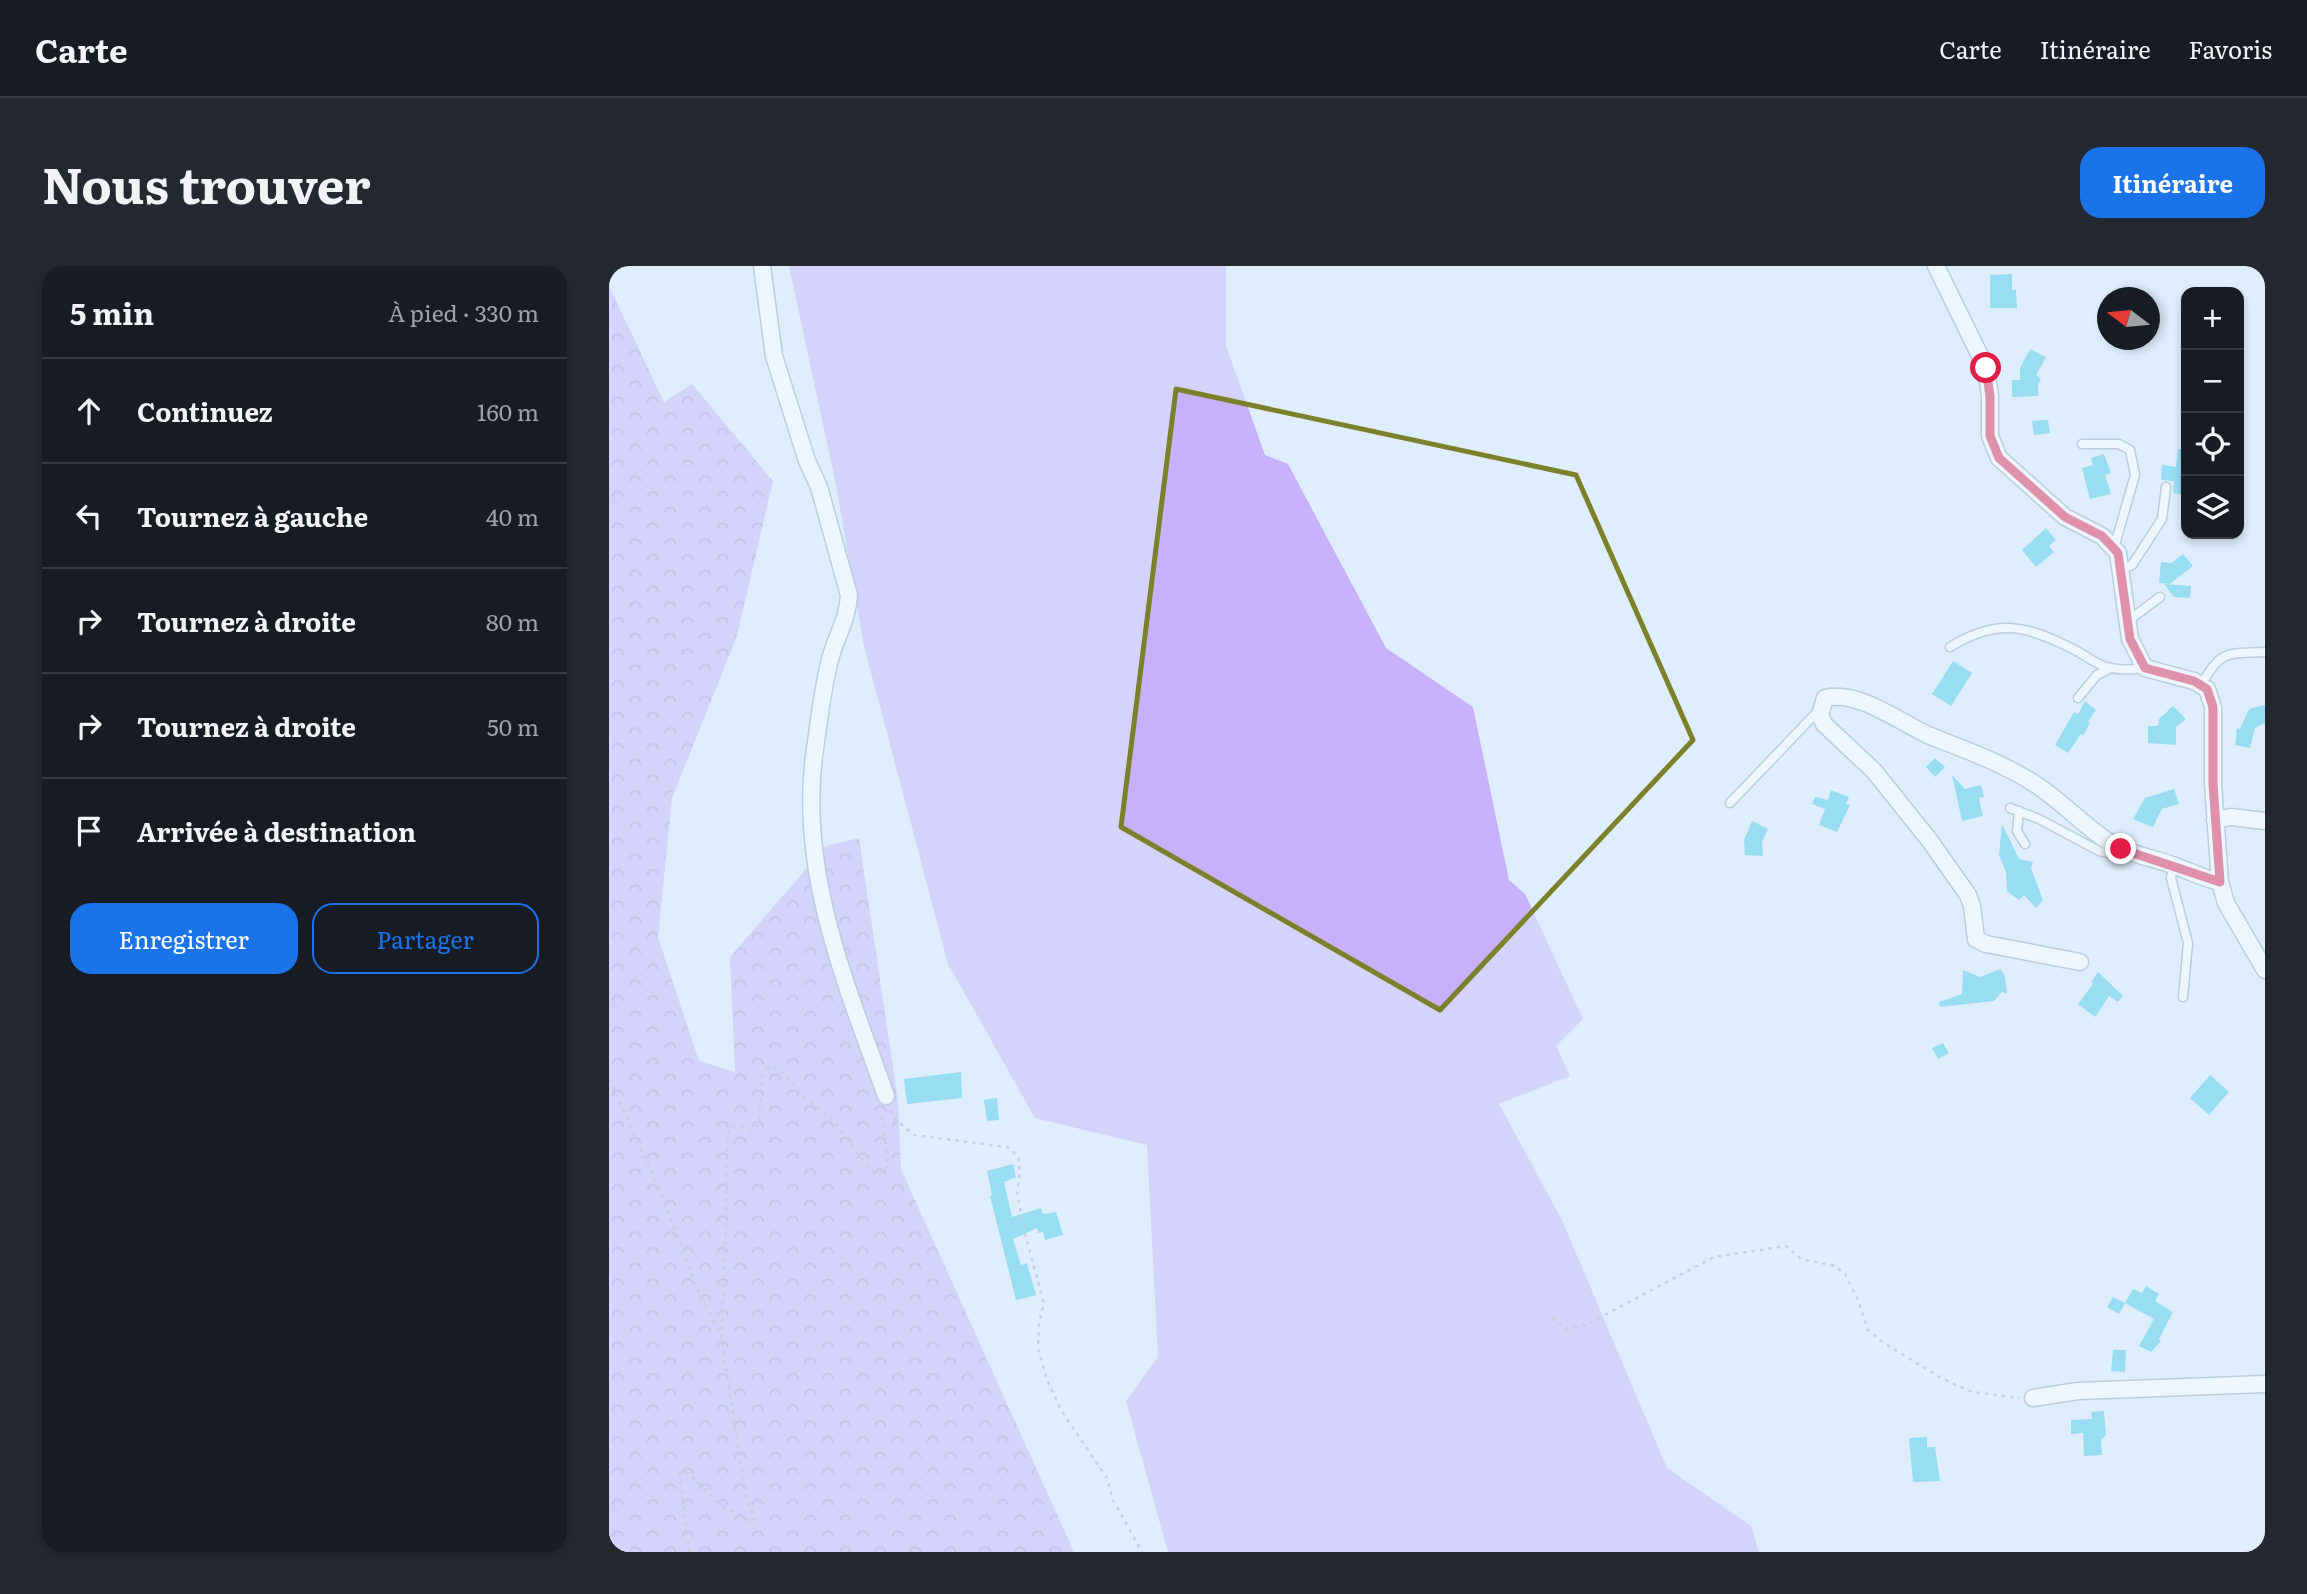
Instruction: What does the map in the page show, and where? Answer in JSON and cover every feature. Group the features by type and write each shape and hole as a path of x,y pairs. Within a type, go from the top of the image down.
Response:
{"street":[{"path":"762,266 775,356 807,461 819,487 849,595 849,610 831,655 824,689 810,790 812,828 822,899 838,964 884,1091"},
{"path":"1936,266 1986,368 1990,396 1990,436 1999,458 2065,517 2102,536 2118,553 2130,639 2145,668 2194,681 2207,689 2213,707 2213,784 2220,882 2226,903 2265,970"},
{"path":"2080,962 1986,944 1976,939 1968,895 1930,841 1874,771 1824,724 1820,715 1825,698 1836,695 1863,703 1904,720 1926,734 1993,760 2035,784 2105,840 2121,849 2220,882"},
{"path":"2215,820 2231,817 2265,821"},
{"path":"2033,1398 2078,1391 2265,1384"}],"lane":[{"path":"2082,444 2119,444 2130,450 2135,475 2113,548"},
{"path":"2121,570 2132,565 2162,519 2166,488"},
{"path":"2128,621 2160,597"},
{"path":"1950,647 1995,627 2018,628 2038,633 2111,668 2145,668"},
{"path":"2201,685 2214,663 2226,654 2265,652"},
{"path":"2078,698 2097,675 2111,668"},
{"path":"1730,803 1821,708"},
{"path":"2025,844 2017,831 2015,810 2039,819 2099,851 2109,853 2121,849"},
{"path":"2173,865 2171,878 2188,943 2183,997"}],"path":[{"path":"689,1552 680,1473 687,1472 721,1505 750,1521 755,1519 746,1497 721,1335 727,1140 734,1126 755,1129 759,1122 762,1076 766,1069 773,1066 779,1069 803,1096 836,1123 869,1169 877,1174 884,1172 888,1165 879,1089 884,1091 894,1118 914,1135 1007,1147 1018,1156 1020,1171 1017,1193 1044,1303 1039,1323 1038,1349 1047,1380 1061,1410 1107,1478 1113,1500 1142,1552"},
{"path":"609,1078 663,1198 698,1290 721,1335"},
{"path":"1552,1318 1566,1329 1588,1324 1714,1257 1786,1246 1801,1259 1835,1266 1845,1274 1858,1300 1868,1330 1884,1343 1943,1379 1972,1392 2011,1399 2033,1398"}],"highlighted area":[{"path":"1176,389 1576,475 1693,740 1440,1010 1121,827"}],"green space":[{"path":"789,266 1226,266 1226,346 1265,455 1288,464 1386,648 1473,707 1509,880 1525,894 1583,1019 1556,1046 1570,1076 1499,1104 1562,1220 1667,1468 1751,1526 1759,1552 1168,1552 1126,1401 1158,1357 1147,1145 1035,1118 948,964 864,646 836,485"},
{"path":"609,286 664,402 692,384 773,481 737,636 672,798 658,937 699,1061 735,1072 730,957 826,846 859,838 898,1101 901,1169 1074,1552 609,1552"}],"building":[{"path":"2012,274 2012,290 2016,290 2017,308 1990,308 1990,275"},
{"path":"2030,349 2046,357 2036,375 2041,379 2038,396 2012,397 2012,380 2020,380 2020,368"},
{"path":"2048,420 2050,433 2034,435 2032,421"},
{"path":"2178,449 2181,449 2181,494 2173,493 2174,481 2161,480 2162,465 2176,467"},
{"path":"2104,454 2111,473 2105,475 2111,494 2090,499 2082,468 2093,465 2091,458"},
{"path":"2046,528 2056,540 2049,546 2054,552 2036,567 2022,550"},
{"path":"2183,554 2193,566 2170,584 2159,583 2161,562 2171,563"},
{"path":"2164,584 2191,586 2190,598 2174,597"},
{"path":"1953,661 1972,673 1951,706 1932,694"},
{"path":"2085,701 2096,710 2088,721 2090,723 2083,736 2081,734 2068,753 2055,745 2074,712 2078,714"},
{"path":"2265,705 2265,723 2255,728 2250,748 2235,745 2237,728 2240,729 2248,711"},
{"path":"2173,706 2186,719 2176,727 2176,745 2148,743 2148,726 2158,726 2159,719"},
{"path":"1935,758 1945,767 1935,777 1926,767"},
{"path":"1952,775 1965,789 1981,785 1984,797 1979,798 1983,816 1962,821"},
{"path":"2174,789 2179,804 2162,809 2153,827 2133,819 2145,798"},
{"path":"1831,790 1849,797 1846,804 1850,805 1837,832 1819,825 1825,809 1812,804 1815,797 1828,800"},
{"path":"1752,821 1768,829 1762,842 1763,856 1745,855 1744,840"},
{"path":"2002,824 2019,859 2033,862 2031,868 2043,900 2036,908 2024,895 2019,900 2007,891 2006,872 1999,855"},
{"path":"2000,969 2005,976 2007,994 2002,992 1994,1001 1940,1007 1939,1002 1962,994 1963,970 1980,977"},
{"path":"2098,972 2123,996 2118,1002 2109,996 2095,1017 2078,1004 2093,984 2091,982"},
{"path":"1943,1043 1949,1053 1938,1059 1932,1048"},
{"path":"961,1072 962,1098 907,1104 904,1079"},
{"path":"2210,1075 2229,1092 2209,1115 2190,1098"},
{"path":"997,1098 999,1120 987,1121 984,1100"},
{"path":"1013,1164 1016,1177 1004,1182 1012,1217 1041,1208 1043,1214 1056,1212 1063,1235 1045,1240 1043,1232 1038,1233 1037,1228 1013,1239 1021,1265 1027,1263 1036,1295 1016,1300 990,1196 992,1195 987,1171"},
{"path":"2146,1286 2159,1294 2155,1301 2173,1312 2159,1339 2161,1341 2151,1352 2139,1346 2154,1319 2125,1303 2133,1289 2142,1293"},
{"path":"2113,1297 2125,1303 2119,1314 2107,1307"},
{"path":"2113,1350 2126,1350 2125,1372 2111,1371"},
{"path":"2104,1411 2106,1435 2101,1440 2102,1455 2084,1456 2083,1433 2071,1434 2071,1420 2092,1419 2091,1412"},
{"path":"1927,1437 1927,1447 1935,1447 1940,1481 1913,1482 1909,1438"}],"route":[{"path":"1986,368 1990,396 1990,436 1999,458 2065,517 2102,536 2118,553 2130,639 2145,668 2194,681 2207,689 2213,707 2213,784 2220,882 2121,849"}]}
